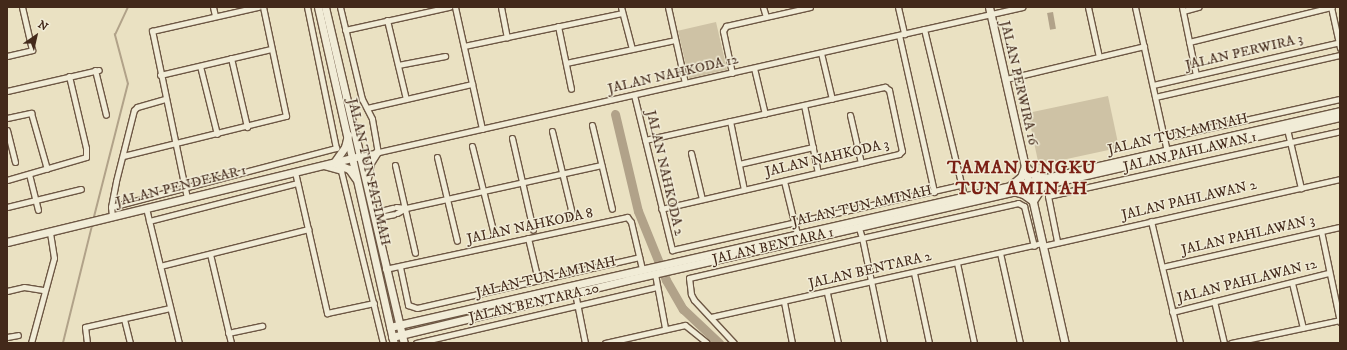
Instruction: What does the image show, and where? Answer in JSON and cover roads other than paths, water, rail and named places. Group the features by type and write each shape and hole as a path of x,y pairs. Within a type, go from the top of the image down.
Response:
{"main road":[{"name":"JALAN TUN FATIMAH","path":"318,7 353,158 373,216 404,343"},
{"name":"JALAN TUN FATIMAH","path":"325,7 360,156 362,183 371,239 393,340"},
{"name":"JALAN PERWIRA 16","path":"990,11 1065,343"},
{"name":"JALAN TUN AMINAH","path":"1029,186 1049,178 1340,111"},
{"name":"JALAN TUN AMINAH","path":"393,340 402,334 575,293 654,271 678,261 964,196 1043,185 1340,117"},
{"path":"348,135 344,147 334,163 349,169 362,183 370,163 377,152"},
{"name":"JALAN PENDEKAR 1","path":"7,242 360,156"},
{"path":"1043,185 1033,201 1023,194 1011,189 1021,177 1025,166 1034,174 1049,178"},
{"name":"JALAN TUN AMINAH","path":"390,327 642,269 654,271 681,268 859,228 1011,189"},
{"path":"371,239 373,236 369,218 373,216"}],"street":[{"path":"7,56 32,50 22,7"},
{"path":"213,7 215,16"},
{"path":"188,198 165,100 152,31 258,7"},
{"path":"123,156 175,145 286,116 263,7"},
{"path":"111,206 336,148 307,7"},
{"path":"340,7 366,108 372,119 377,152"},
{"path":"345,30 449,7"},
{"path":"455,7 482,129"},
{"path":"501,7 507,37"},
{"path":"668,7 685,83"},
{"path":"764,7 766,17"},
{"path":"732,73 723,30 730,25 809,7"},
{"path":"898,7 902,34 934,192"},
{"name":"JALAN NAHKODA 12","path":"360,156 821,53 924,29 990,11 1022,7"},
{"path":"1088,7 1099,57"},
{"path":"1136,7 1167,150"},
{"path":"1196,75 1183,9 1198,7"},
{"path":"1189,42 1331,7 1340,44"},
{"path":"464,46 558,26 622,10 632,49"},
{"path":"387,20 406,99"},
{"path":"558,26 571,89"},
{"path":"924,29 964,196"},
{"path":"566,63 675,40"},
{"name":"JALAN PERWIRA 3","path":"1153,85 1340,44"},
{"path":"1006,79 1144,46"},
{"path":"160,75 272,49"},
{"path":"821,53 832,99"},
{"path":"1155,97 1340,55"},
{"path":"398,65 445,56"},
{"path":"232,58 247,127"},
{"path":"200,66 217,134"},
{"path":"754,68 765,114"},
{"path":"7,90 97,70 106,115"},
{"path":"7,180 86,157 86,148 69,76"},
{"path":"366,108 472,84"},
{"name":"JALAN NAHKODA 3","path":"645,140 885,87 889,90 902,151 899,154 661,209"},
{"name":"JALAN NAHKODA 2","path":"634,95 672,250 961,186"},
{"path":"1164,138 1340,99"},
{"path":"112,216 111,206 136,108 165,100"},
{"path":"804,105 818,173"},
{"path":"7,118 31,113 47,169"},
{"path":"850,115 861,163"},
{"path":"730,122 744,190"},
{"path":"592,125 612,209"},
{"path":"1287,129 1301,188"},
{"path":"7,130 14,162"},
{"path":"552,131 561,174 573,218"},
{"name":"JALAN PAHLAWAN 1","path":"1057,241 1047,199 1048,196 1340,132"},
{"path":"512,138 533,230"},
{"path":"472,146 494,234"},
{"path":"739,164 813,147"},
{"path":"691,153 702,199"},
{"path":"437,157 457,241"},
{"path":"395,165 415,253"},
{"path":"373,216 394,208 406,208 601,165"},
{"path":"321,166 341,171 383,343"},
{"path":"295,172 327,313 374,303"},
{"path":"29,174 38,210"},
{"name":"JALAN PAHLAWAN 2","path":"1043,245 1340,179"},
{"path":"784,180 797,234"},
{"path":"149,221 297,183"},
{"path":"7,206 80,188"},
{"name":"JALAN BENTARA 1","path":"711,318 691,294 688,280 690,278 1018,203 1024,206 1034,246"},
{"path":"146,208 179,343"},
{"path":"373,216 396,214 403,212 406,208"},
{"name":"JALAN NAHKODA 8","path":"385,269 627,217 631,222 642,269"},
{"path":"1152,221 1180,343"},
{"name":"JALAN PAHLAWAN 3","path":"1162,267 1340,227"},
{"path":"859,228 884,343"},
{"path":"160,266 308,230"},
{"path":"1230,343 1340,321 1328,273 1321,231"},
{"path":"31,343 43,290 54,258 50,232"},
{"path":"528,238 538,280"},
{"name":"JALAN BENTARA 2","path":"711,318 1000,253 1043,245"},
{"path":"1000,253 1020,343"},
{"path":"210,254 231,343"},
{"path":"400,267 408,305 411,307 639,258"},
{"path":"956,263 974,343"},
{"path":"654,271 665,328"},
{"path":"914,273 929,343"},
{"name":"JALAN PAHLAWAN 12","path":"1172,312 1328,273"},
{"path":"1292,283 1303,328"},
{"path":"7,292 24,287 43,290"},
{"name":"JALAN BENTARA 20","path":"416,343 657,287"},
{"path":"575,293 585,343"},
{"path":"827,293 838,343"},
{"path":"1214,301 1224,343"},
{"path":"784,302 792,343"},
{"path":"87,343 84,329 170,308"},
{"path":"711,318 734,343"},
{"path":"124,319 130,343"},
{"path":"606,343 630,340 665,328 685,325 707,343"},
{"path":"228,333 262,326"},
{"path":"7,337 18,335"}],"waterway":[{"path":"94,217 128,84 115,35 128,7"},
{"path":"615,114 638,211 666,280 683,309 719,343"},
{"path":"63,343 92,226"}],"district":[{"name":"TAMAN UNGKU TUN AMINAH","path":"1022,179"}]}
